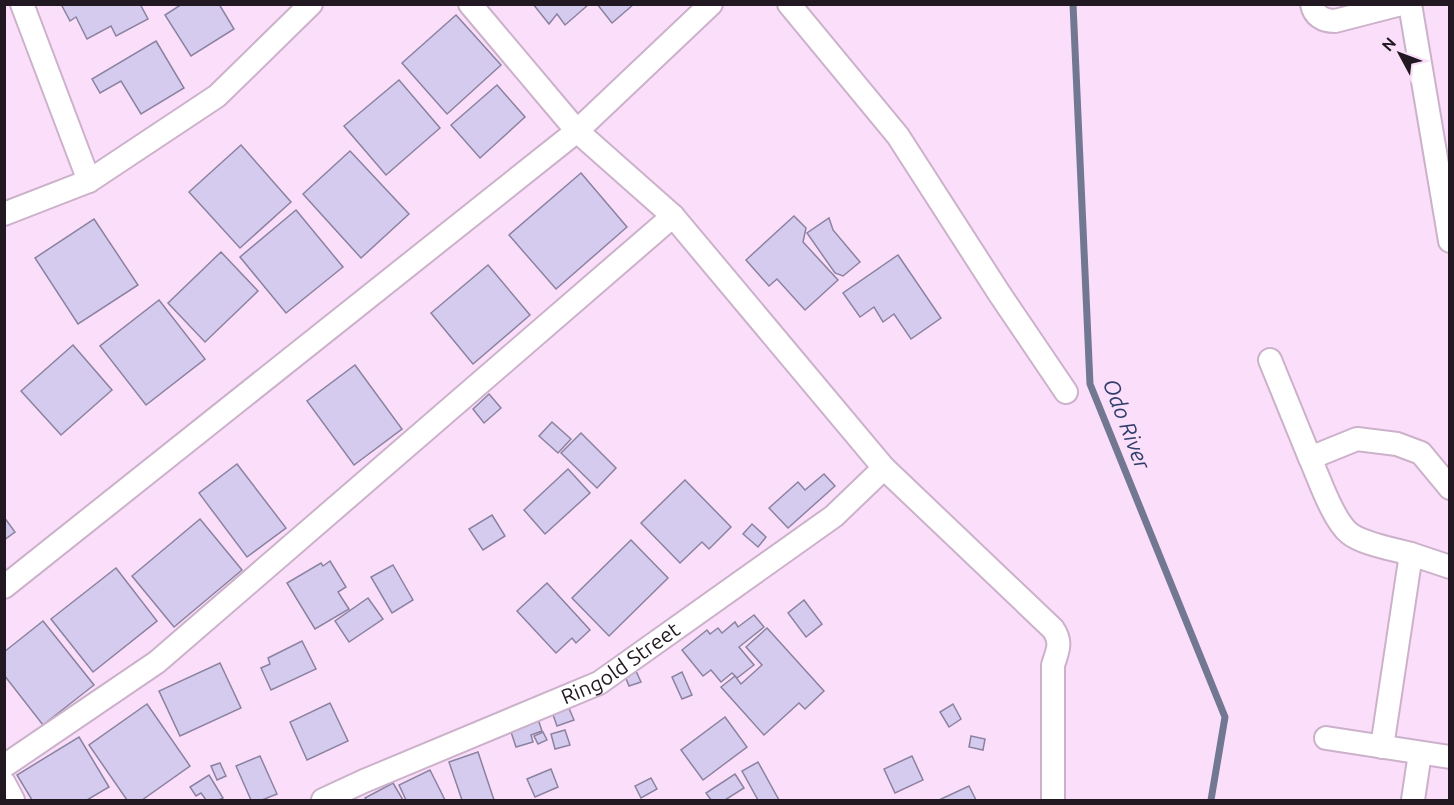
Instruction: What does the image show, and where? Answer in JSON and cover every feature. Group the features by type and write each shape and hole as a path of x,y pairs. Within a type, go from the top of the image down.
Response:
{"street":[{"path":"22,4 89,181"},
{"path":"4,214 89,181 217,96 311,4"},
{"path":"470,4 577,131 674,216 884,468 1053,629 1058,638 1058,650 1053,665 1053,801"},
{"path":"4,587 577,131 711,4"},
{"path":"789,4 898,136 1066,392"},
{"path":"1312,4 1319,17 1327,21 1401,4"},
{"path":"1410,4 1449,241"},
{"path":"4,766 158,662 674,216"},
{"path":"1270,360 1338,520 1349,533 1359,539 1449,567"},
{"path":"1310,458 1357,439 1397,444 1421,453 1449,488"},
{"name":"Ringold Street","path":"323,801 364,781 599,683 834,516 884,468"},
{"path":"1382,747 1410,554"},
{"path":"1326,738 1449,757"},
{"path":"1413,801 1420,753"},
{"path":"4,783 13,801"}],"building":[{"path":"61,4 140,4 148,19 116,36 111,26 87,39 76,17 70,21"},
{"path":"182,4 219,4 234,29 191,56 165,15"},
{"path":"533,4 588,5 565,25 557,14 549,24"},
{"path":"597,4 634,4 612,23"},
{"path":"456,15 501,65 447,114 402,63"},
{"path":"156,41 184,88 141,114 121,81 100,93 92,79"},
{"path":"399,80 440,128 386,175 344,126"},
{"path":"497,85 525,117 480,158 451,125"},
{"path":"241,145 291,202 240,248 189,192"},
{"path":"350,151 409,214 361,258 303,194"},
{"path":"581,173 627,227 556,289 509,235"},
{"path":"296,210 343,267 286,313 240,257"},
{"path":"794,216 806,228 803,242 838,280 805,310 777,279 769,286 746,260"},
{"path":"829,218 833,230 860,262 843,276 835,273 807,233"},
{"path":"94,219 138,285 78,324 35,258"},
{"path":"221,252 258,291 205,342 168,303"},
{"path":"898,255 941,318 911,339 894,314 883,322 874,307 860,317 843,293"},
{"path":"488,265 530,315 473,364 431,313"},
{"path":"159,300 205,359 146,405 100,346"},
{"path":"73,345 112,390 61,435 21,391"},
{"path":"355,365 402,429 354,465 307,401"},
{"path":"489,394 501,408 484,423 473,409"},
{"path":"552,422 571,439 558,453 539,436"},
{"path":"581,433 616,468 597,488 561,453"},
{"path":"237,464 286,528 247,557 199,493"},
{"path":"568,469 590,493 545,534 524,510"},
{"path":"824,474 835,486 788,528 769,508 798,482 805,490"},
{"path":"685,480 731,527 709,549 702,542 680,563 641,523"},
{"path":"492,515 505,536 483,550 469,529"},
{"path":"4,517 15,532 4,540"},
{"path":"200,519 242,570 174,627 132,576"},
{"path":"752,524 766,537 758,547 743,534"},
{"path":"631,540 668,578 609,636 572,598"},
{"path":"330,561 346,587 338,592 349,609 315,629 287,583 321,563 323,566"},
{"path":"393,565 413,600 392,613 371,577"},
{"path":"116,568 157,621 93,672 51,619"},
{"path":"547,583 590,630 576,643 572,638 556,653 517,611"},
{"path":"368,598 383,619 349,642 335,621"},
{"path":"804,600 822,624 806,637 788,613"},
{"path":"754,615 764,627 739,647 754,665 737,678 732,673 721,682 711,670 703,676 682,650 707,630 710,634 718,628 722,633 735,622 738,627"},
{"path":"43,621 94,685 43,725 4,675 4,652"},
{"path":"767,628 824,691 805,709 799,703 764,735 721,687 735,676 741,684 762,665 746,647"},
{"path":"302,641 316,669 271,690 261,668 270,664 268,658"},
{"path":"220,663 241,708 180,736 159,691"},
{"path":"636,671 641,682 629,686 625,676"},
{"path":"682,672 692,695 682,699 672,677"},
{"path":"330,703 348,741 307,760 290,722"},
{"path":"147,704 190,766 142,800 127,800 89,745"},
{"path":"953,704 961,719 949,727 940,712"},
{"path":"568,706 574,720 557,726 552,712"},
{"path":"725,717 747,747 703,780 681,750"},
{"path":"538,719 542,731 531,735 533,742 516,747 510,729"},
{"path":"565,730 570,745 555,749 551,734"},
{"path":"543,732 547,740 538,744 534,736"},
{"path":"971,736 985,739 983,750 969,747"},
{"path":"79,737 109,787 87,800 32,800 17,775"},
{"path":"478,752 494,800 462,800 449,762"},
{"path":"260,756 277,794 262,800 251,800 236,766"},
{"path":"912,756 923,780 895,793 884,769"},
{"path":"758,762 779,800 758,800 742,771"},
{"path":"220,763 226,776 217,780 211,766"},
{"path":"551,769 558,787 535,797 527,779"},
{"path":"430,770 445,800 406,800 399,785"},
{"path":"735,774 744,788 725,800 711,800 706,793"},
{"path":"209,775 223,798 219,800 206,800 201,793 196,796 190,787"},
{"path":"651,778 657,789 641,798 635,786"},
{"path":"393,783 403,800 367,800 365,798"},
{"path":"969,786 976,800 939,800"}],"waterway":[{"name":"Odo River","path":"1073,4 1090,384 1225,717 1211,800"}]}
